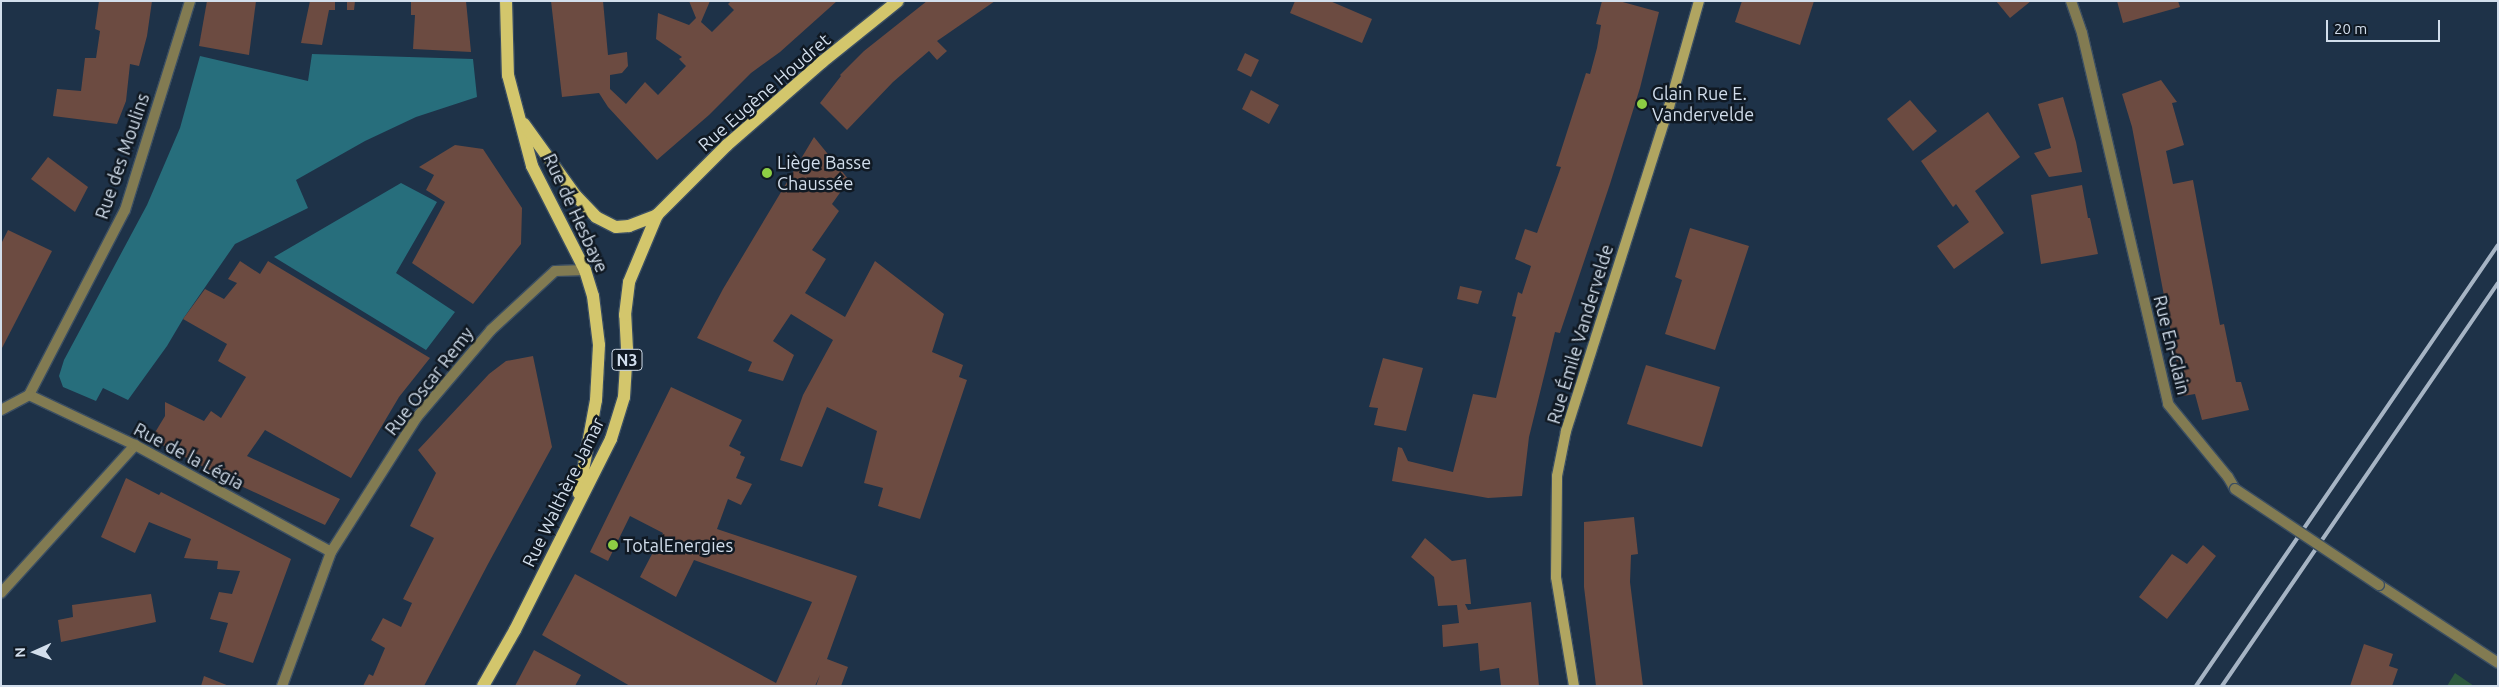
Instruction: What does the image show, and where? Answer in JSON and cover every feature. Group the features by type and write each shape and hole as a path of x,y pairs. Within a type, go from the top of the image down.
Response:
{"main road":[{"name":"Rue de Hesbaye","path":"506,1 508,75 532,166 585,270 593,296 599,345 596,400 578,501"},
{"name":"Rue Eugène Houdret","path":"658,215 726,145 822,62 898,1"},
{"name":"Rue Émile Vandervelde","path":"1574,686 1556,577 1557,476 1566,431 1670,107 1699,1"},
{"name":"Rue de Hesbaye","path":"520,118 576,196 596,218 616,227 629,226 658,215"},
{"name":"Rue Walthère Jamar","path":"483,686 514,630 578,501 600,463 619,417 624,397 627,349 625,314 630,282 658,215"}],"street":[{"name":"Rue des Moulins","path":"29,395 125,210 190,1"},
{"name":"Rue En-Glain","path":"2071,1 2082,33 2168,404 2228,476 2235,489 2498,663"},
{"name":"Rue Oscar Remy","path":"282,686 331,552 417,417 491,330 555,271 585,270"},
{"path":"1,410 29,395"},
{"name":"Rue de la Légia","path":"29,395 135,445 331,552"},
{"path":"1,593 135,445"}],"shaded area":[{"path":"312,54 473,59 477,97 416,117 365,141 296,180 308,208 235,244 183,319 167,346 128,400 103,388 96,401 63,387 59,376 64,360 147,205 180,128 200,56 308,81"},
{"path":"401,183 437,202 396,273 455,312 426,350 274,257"},
{"path":"2455,673 2474,686 2447,686"}],"building":[{"path":"99,1 152,1 147,36 139,66 130,64 126,101 117,124 53,116 57,89 81,91 85,58 96,58 100,31 95,29"},
{"path":"207,1 256,1 249,55 199,46"},
{"path":"310,1 335,1 335,10 329,10 322,45 301,43"},
{"path":"347,1 355,1 354,10 347,10"},
{"path":"411,1 466,1 471,52 413,49 415,15 411,15"},
{"path":"551,1 603,1 608,55 627,52 628,66 622,73 610,75 610,89 626,104 645,82 658,95 686,66 679,59 682,57 656,39 658,13 689,25 696,18 689,1 710,1 701,22 712,32 734,10 728,4 731,1 837,1 780,52 751,73 709,115 657,160 608,107 599,93 562,97"},
{"path":"927,1 995,1 937,41 947,51 937,60 929,51 893,82 847,130 820,103 840,75 864,51"},
{"path":"1295,1 1330,1 1372,19 1362,43 1290,13"},
{"path":"1602,1 1619,1 1659,12 1640,88 1610,184 1560,333 1555,332 1529,437 1522,496 1488,498 1392,481 1398,447 1402,448 1408,461 1453,472 1473,394 1496,398 1516,317 1512,316 1518,292 1522,294 1531,266 1515,259 1525,229 1537,233 1561,167 1556,166 1586,73 1590,74 1597,48 1601,25 1596,24"},
{"path":"1742,1 1814,1 1800,45 1735,22"},
{"path":"1996,1 2031,1 2010,18"},
{"path":"2117,1 2178,1 2180,7 2123,23"},
{"path":"1245,53 1259,60 1251,77 1237,70"},
{"path":"2161,80 2177,102 2172,103 2184,145 2166,151 2173,184 2193,180 2220,325 2224,324 2236,382 2241,382 2249,410 2202,420 2195,394 2183,396 2132,127 2122,94"},
{"path":"1251,90 1279,105 1269,124 1242,109"},
{"path":"2063,97 2076,142 2082,172 2049,177 2034,153 2051,148 2038,104"},
{"path":"1910,100 1937,131 1913,151 1887,119"},
{"path":"1988,112 2020,157 1975,191 2004,233 1954,269 1937,246 1969,222 1956,204 1953,207 1921,161"},
{"path":"814,137 849,180 832,204 839,211 812,250 826,259 805,293 845,317 875,261 944,314 932,352 963,365 959,377 967,380 920,519 878,506 883,488 864,483 877,431 827,407 802,467 780,460 803,395 833,340 791,314 773,341 794,355 783,381 748,371 752,362 697,338 723,289"},
{"path":"455,145 483,149 522,208 521,244 473,304 412,263 445,202 426,190 434,175 419,167"},
{"path":"48,157 88,187 75,212 31,179"},
{"path":"2082,185 2088,218 2090,218 2098,254 2041,264 2031,195"},
{"path":"1690,228 1749,246 1715,350 1665,334 1682,280 1675,277"},
{"path":"8,230 52,251 1,350 1,244"},
{"path":"240,261 260,274 268,261 430,358 399,397 351,478 265,430 247,456 340,499 325,525 228,480 151,439 165,416 165,402 204,421 211,411 221,418 246,377 218,361 227,344 183,319 205,289 224,299 237,283 228,279"},
{"path":"1460,286 1482,291 1478,304 1457,299"},
{"path":"533,356 552,447 424,686 363,686 369,674 373,676 385,648 371,640 383,618 401,627 412,603 403,599 434,538 410,526 436,473 418,450 489,374 506,361"},
{"path":"1383,358 1423,368 1406,431 1374,425 1378,408 1369,407"},
{"path":"1646,365 1720,387 1702,447 1627,424"},
{"path":"671,387 742,420 729,446 741,452 740,455 745,457 736,478 752,484 741,505 728,499 717,529 857,576 827,659 848,667 841,686 816,686 820,675 815,686 630,686 542,635 575,574 776,683 812,602 694,560 676,597 640,577 663,533 630,516 608,561 590,552"},
{"path":"126,478 159,495 161,492 291,559 253,663 219,652 228,623 210,619 219,592 232,594 240,571 217,569 218,561 184,558 191,539 149,522 135,553 101,537"},
{"path":"1634,517 1638,554 1631,555 1630,582 1643,686 1596,686 1584,587 1584,522"},
{"path":"1425,538 1452,561 1466,559 1471,604 1465,604 1468,610 1531,602 1539,686 1501,686 1499,668 1480,671 1478,643 1443,647 1442,625 1459,623 1457,605 1438,606 1434,577 1411,557"},
{"path":"2203,545 2216,556 2167,619 2139,597 2172,554 2187,564"},
{"path":"151,594 156,622 61,642 58,620 73,617 72,605"},
{"path":"2364,644 2393,654 2389,666 2398,669 2392,686 2350,686"},
{"path":"534,650 581,675 575,686 515,686"},
{"path":"204,676 229,686 201,686"}],"railway":[{"path":"2196,686 2498,245"},
{"path":"2222,686 2498,283"}],"place":[{"name":"Glain Rue E. Vandervelde","path":"1642,104"},
{"name":"Liège Basse Chaussée","path":"767,173"},
{"name":"TotalEnergies","path":"613,545"}]}
